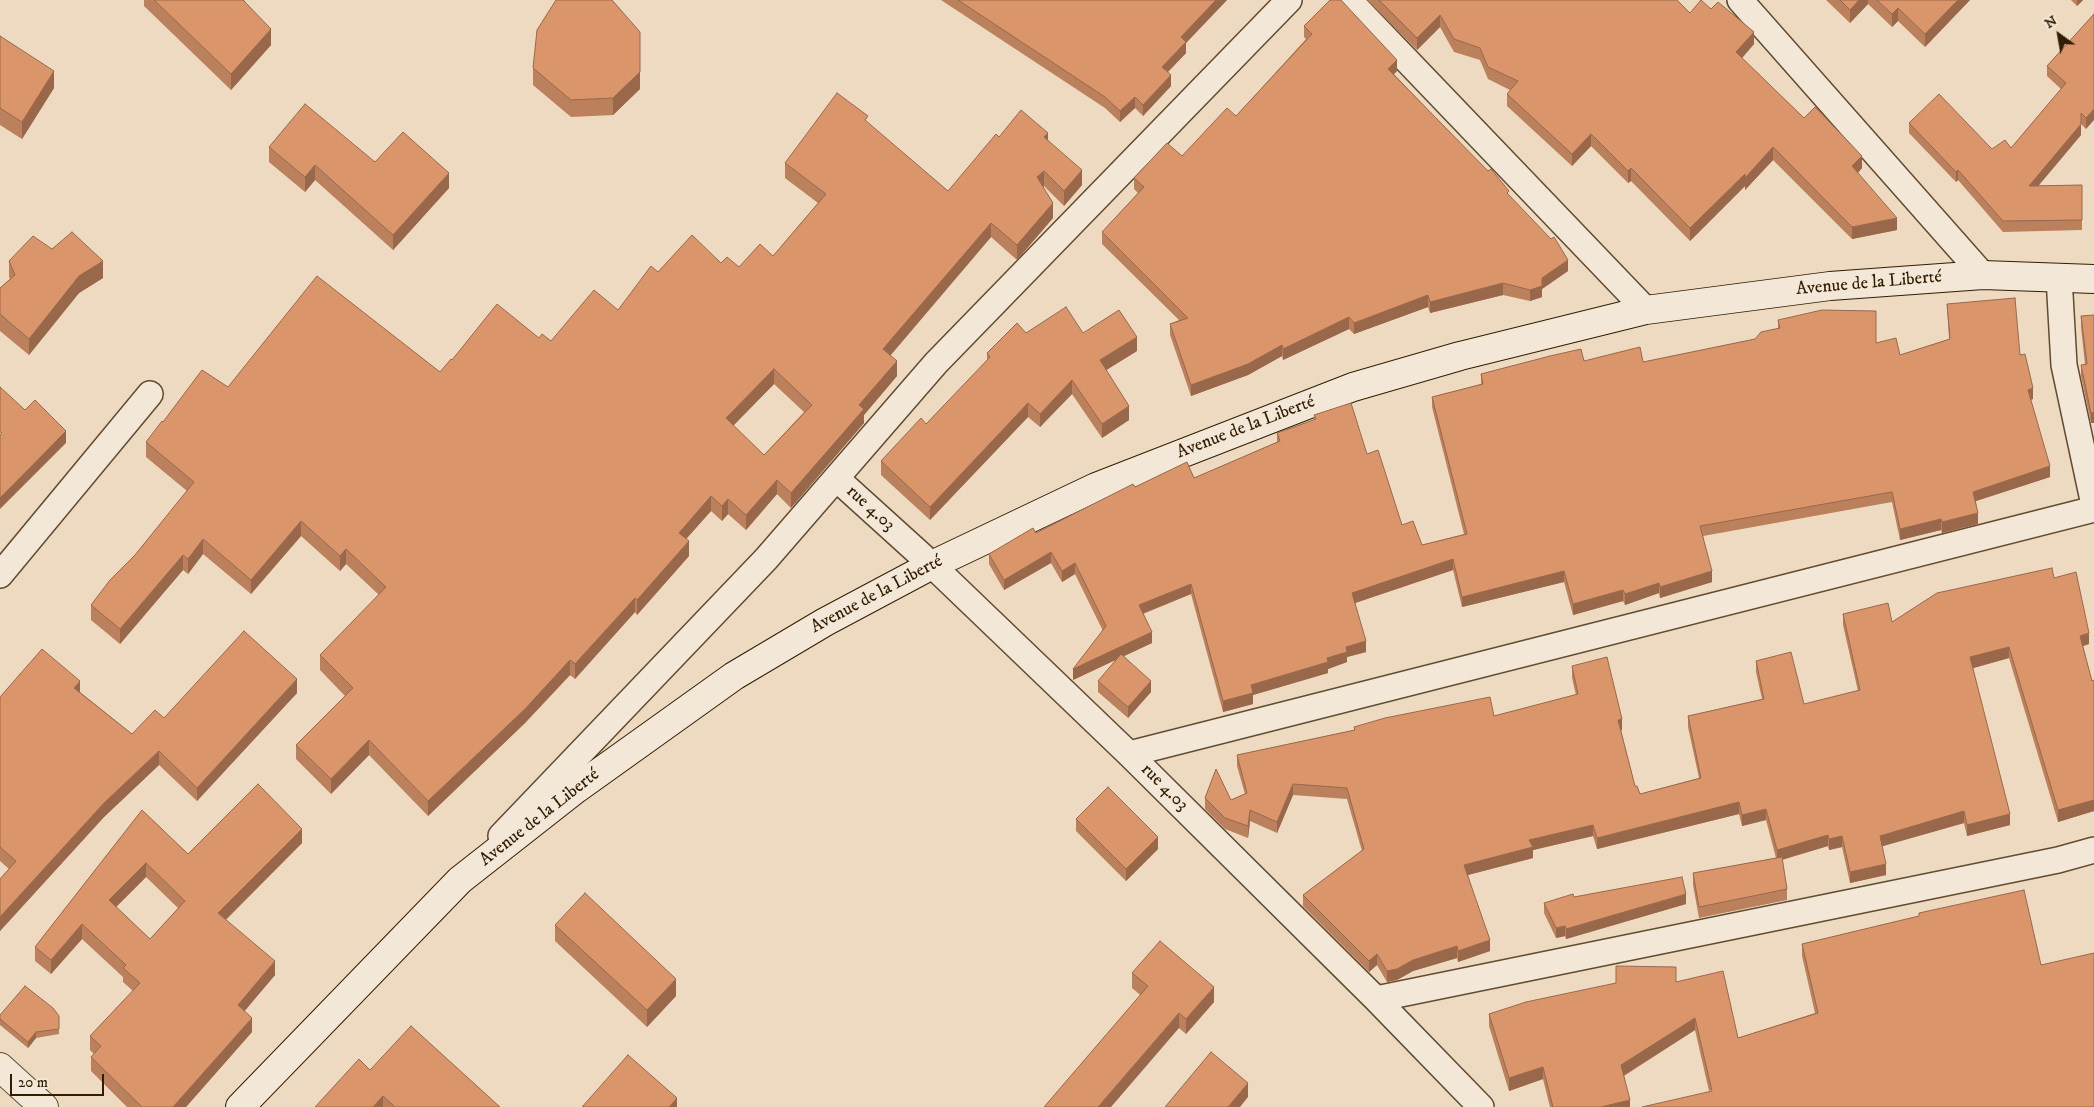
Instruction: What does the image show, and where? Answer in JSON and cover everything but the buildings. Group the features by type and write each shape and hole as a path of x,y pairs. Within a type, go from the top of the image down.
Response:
{"main road":[{"name":"Avenue de la Liberté","path":"240,1107 460,880 576,789 734,676 825,622 932,565 1096,487 1353,387 1460,356 1646,310 1830,286 1983,275 2094,279"},
{"path":"0,1067 44,1107"}],"street":[{"path":"460,880 766,559 837,480 936,363 1289,0"},
{"path":"1349,0 1646,310"},
{"path":"1740,0 1983,275"},
{"path":"2059,277 2064,365 2094,505"},
{"path":"0,575 150,394"},
{"name":"rue 4.03","path":"837,480 932,565 1129,754 1376,999 1481,1107"},
{"path":"1129,754 2094,509"},
{"path":"1376,999 2058,860 2094,850"}]}
